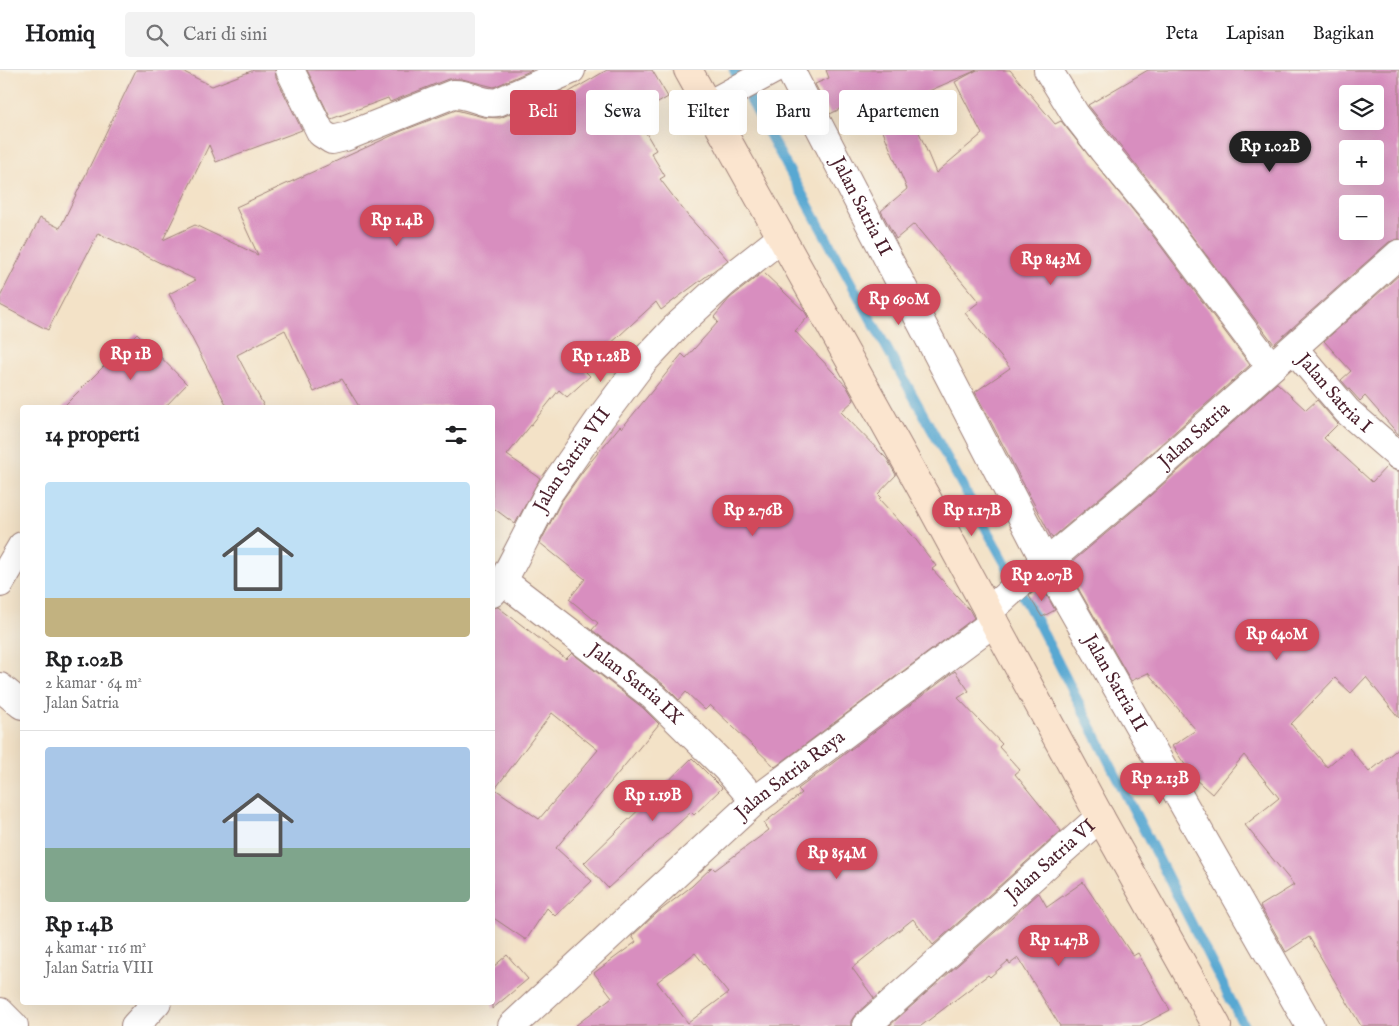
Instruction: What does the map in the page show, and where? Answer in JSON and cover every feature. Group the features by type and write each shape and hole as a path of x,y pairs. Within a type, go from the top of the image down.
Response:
{"street":[{"path":"290,70 320,133 332,140 345,137 453,94 462,93 490,104 498,102 571,70"},
{"path":"688,70 706,90"},
{"name":"Jalan Satria II","path":"790,70 1042,565 1310,1026"},
{"path":"1048,70 1075,114 1136,188 1271,367"},
{"path":"736,90 767,73"},
{"path":"732,135 781,238 992,613 1100,817 1217,1026"},
{"name":"Jalan Satria VII","path":"498,587 548,494 642,362 675,328 725,282 781,238"},
{"name":"Jalan Satria","path":"992,613 1042,565 1132,491 1399,254"},
{"name":"Jalan Satria I","path":"1294,348 1347,411 1399,456"},
{"path":"0,583 20,549"},
{"name":"Jalan Satria IX","path":"498,587 653,696 712,754 756,801"},
{"name":"Jalan Satria Raya","path":"512,1026 756,801 992,613"},
{"path":"0,687 20,702"},
{"name":"Jalan Satria VI","path":"866,1026 1100,817"},
{"path":"135,1026 154,1005"},
{"path":"0,1012 14,1026"}],"building":[{"path":"136,70 180,70 212,86 254,70 275,70 276,77 302,130 216,162 209,145 163,240 195,225 258,255 236,207 402,131 456,110 483,117 500,118 510,114 510,135 576,135 576,90 573,90 607,70 652,70 668,97 659,102 659,90 586,90 586,135 647,135 656,150 651,153 665,176 660,179 688,216 728,260 661,310 656,302 583,369 590,376 567,397 559,390 507,455 540,478 515,524 495,509 495,405 358,405 342,379 314,392 285,330 237,355 263,405 226,405 169,294 196,280 98,233 48,330 0,305 0,297 40,218 60,228"},
{"path":"307,70 532,70 494,87 462,79 448,79 390,102 388,98 331,119"},
{"path":"826,70 977,70 931,90 839,90 839,110 830,114 829,90 818,90 815,84 829,78"},
{"path":"977,70 1010,70 1055,124 1061,121 1148,229 1250,365 1122,479 1052,538 975,392 1010,368 965,313 979,302 914,224 896,239 881,211 907,189 884,135 920,135 936,173 982,134 955,82"},
{"path":"1148,70 1399,70 1399,239 1389,242 1274,344 1172,210 1088,105"},
{"path":"763,272 805,312 808,317 795,331 847,387 854,400 841,412 887,459 896,475 878,494 881,497 879,499 913,536 936,566 932,569 969,609 974,618 775,767 710,705 705,710 686,692 679,700 663,684 592,630 598,623 569,599 585,579 540,543 561,502 583,471 620,426 622,428 682,354 686,358 718,322 714,317 730,298"},
{"path":"1399,275 1399,435 1365,396 1360,401 1341,380 1351,371 1324,341"},
{"path":"137,333 187,384 167,405 65,405"},
{"path":"1277,383 1306,410 1317,400 1338,424 1324,438 1372,482 1387,466 1399,471 1399,718 1366,677 1351,693 1335,678 1291,724 1327,767 1349,748 1369,772 1399,748 1399,1026 1361,1026 1309,937 1286,952 1260,906 1294,885 1245,825 1279,798 1244,755 1212,794 1195,779 1172,746 1196,730 1148,673 1131,681 1066,567 1142,503"},
{"path":"1041,585 1055,610 1042,617 1029,596"},
{"path":"498,607 566,659 572,653 643,708 659,724 556,848 592,881 555,916 547,908 526,940 495,919 495,789 495,608","holes":["552,713 598,750 539,819 495,789"]},
{"path":"955,671 969,691 958,698 1002,744 999,747 1020,770 1015,774 1061,831 933,945 913,919 852,968 874,998 855,1015 851,1021 851,1026 575,1026 612,997 594,973 636,942 632,936 712,867 715,870 769,830 764,823 802,793 798,789","holes":["695,953 728,993 688,1023 657,982"]},
{"path":"692,758 722,788 694,815 691,812 608,888 584,863"},
{"path":"1083,882 1133,956 1138,953 1170,1010 1140,1026 1060,1026 1018,958 1010,964 1008,961 990,977 988,975 921,1026 889,1026 1039,893 1047,907"},
{"path":"507,955 528,979 492,1009 492,1005 495,1005 495,965"}],"waterway":[{"path":"734,70 1039,625 1244,1026"}]}
